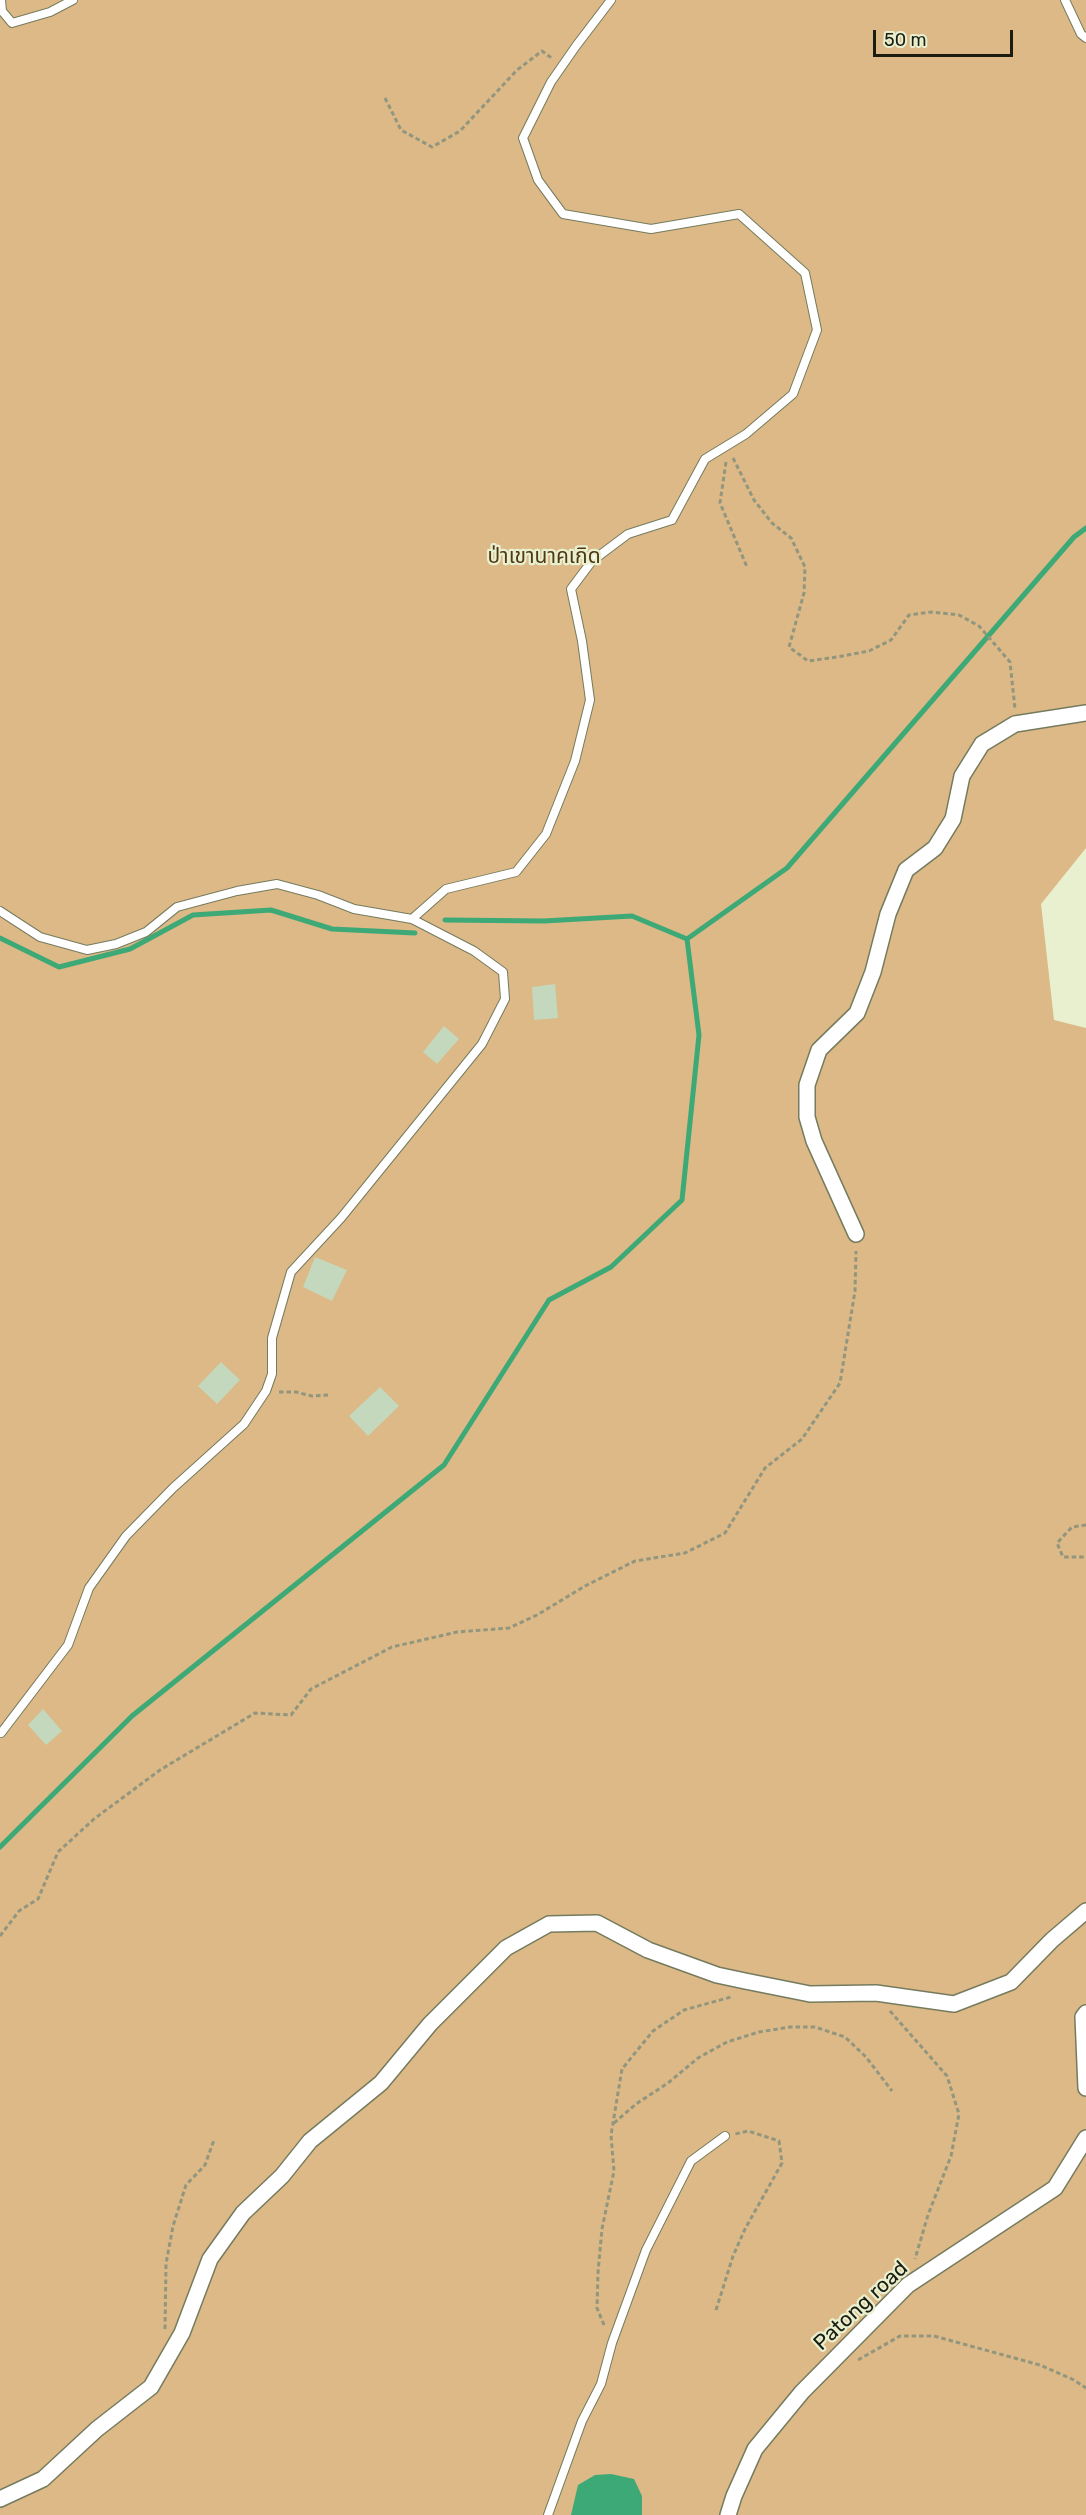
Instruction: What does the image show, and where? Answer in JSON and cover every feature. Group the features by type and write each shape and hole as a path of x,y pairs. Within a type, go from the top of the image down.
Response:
{"street":[{"path":"856,1234 814,1142 807,1117 807,1085 819,1050 857,1013 873,972 888,914 906,870 935,848 953,819 962,776 982,744 1015,724 1086,713"},
{"path":"0,2499 43,2480 97,2429 151,2387 182,2333 210,2259 243,2213 282,2176 310,2142 381,2083 430,2024 506,1948 549,1924 597,1923 648,1950 717,1975 810,1994 876,1993 954,2004 1011,1982 1052,1940 1086,1911"},
{"path":"1086,2013 1083,2017 1086,2088"},
{"name":"Patong road","path":"728,2515 755,2449 802,2392 908,2284 1055,2188 1086,2138"}],"lane":[{"path":"1,0 2,11 12,23 51,12 73,0"},
{"path":"412,919 446,889 516,872 546,834 575,761 590,700 582,641 571,589 592,561 628,534 672,520 705,459 746,434 793,394 817,330 805,273 740,213 651,229 563,213 538,180 523,138 562,65 611,0"},
{"path":"1065,0 1081,34 1086,38"},
{"path":"0,911 40,937 87,950 116,944 146,932 177,907 237,891 277,884 318,895 354,909 412,919 474,951 503,972 505,999 482,1044 341,1218 291,1272 272,1338 272,1374 266,1391 244,1424 173,1488 126,1536 89,1588 68,1645 1,1733"},
{"path":"548,2515 582,2421 601,2384 612,2343 646,2250 691,2161 725,2136"}],"path":[{"path":"385,98 401,129 432,147 460,131 516,70 542,51 562,65"},
{"path":"727,445 720,503 747,567"},
{"path":"727,445 754,500 772,523 791,538 805,567 804,593 789,647 808,661 869,651 891,640 909,615 931,612 959,615 979,626 1010,662 1015,724"},
{"path":"0,1935 19,1911 38,1899 58,1852 94,1819 160,1770 255,1713 291,1715 311,1689 392,1647 457,1632 509,1628 635,1561 685,1553 725,1533 765,1468 802,1439 840,1383 855,1291 856,1234"},
{"path":"266,1391 296,1392 312,1396 328,1395"},
{"path":"1086,1525 1072,1527 1058,1543 1063,1557 1086,1557"},
{"path":"612,2343 597,2308 602,2229 614,2171 611,2135 622,2069 653,2031 684,2010 736,1995 745,1981"},
{"path":"876,1993 901,2025 947,2076 959,2114 951,2157 928,2215 908,2284"},
{"path":"613,2125 636,2104 668,2083 698,2058 727,2042 759,2032 790,2026 815,2027 845,2037 866,2057 892,2091"},
{"path":"716,2310 745,2229 782,2163 779,2141 748,2131 725,2136"},
{"path":"168,2358 164,2325 173,2226 186,2185 205,2165 214,2140"},
{"path":"851,2364 900,2336 934,2336 1040,2365 1086,2388"}],"green space":[{"name":"ป่าเขานาคเกิด","path":"0,0 1086,0 1086,848 1041,904 1054,1020 1086,1028 1086,2515 0,2515"}],"shaded area":[{"path":"611,2474 634,2479 642,2496 642,2515 571,2515 578,2485 595,2475"}],"building":[{"path":"555,984 558,1018 534,1020 532,987"},
{"path":"444,1026 459,1039 437,1064 423,1052"},
{"path":"315,1257 347,1270 332,1301 303,1287"},
{"path":"221,1362 240,1380 217,1404 198,1386"},
{"path":"380,1387 399,1406 368,1436 349,1416"},
{"path":"43,1709 62,1731 46,1745 28,1725"}],"waterway":[{"path":"0,1847 132,1716 444,1465 549,1300 611,1267 682,1200 699,1035 687,939 787,868 1074,537 1086,528"},
{"path":"0,938 59,967 130,949 193,915 271,910 332,929 415,933"},
{"path":"445,920 544,921 632,916 687,939"}]}
